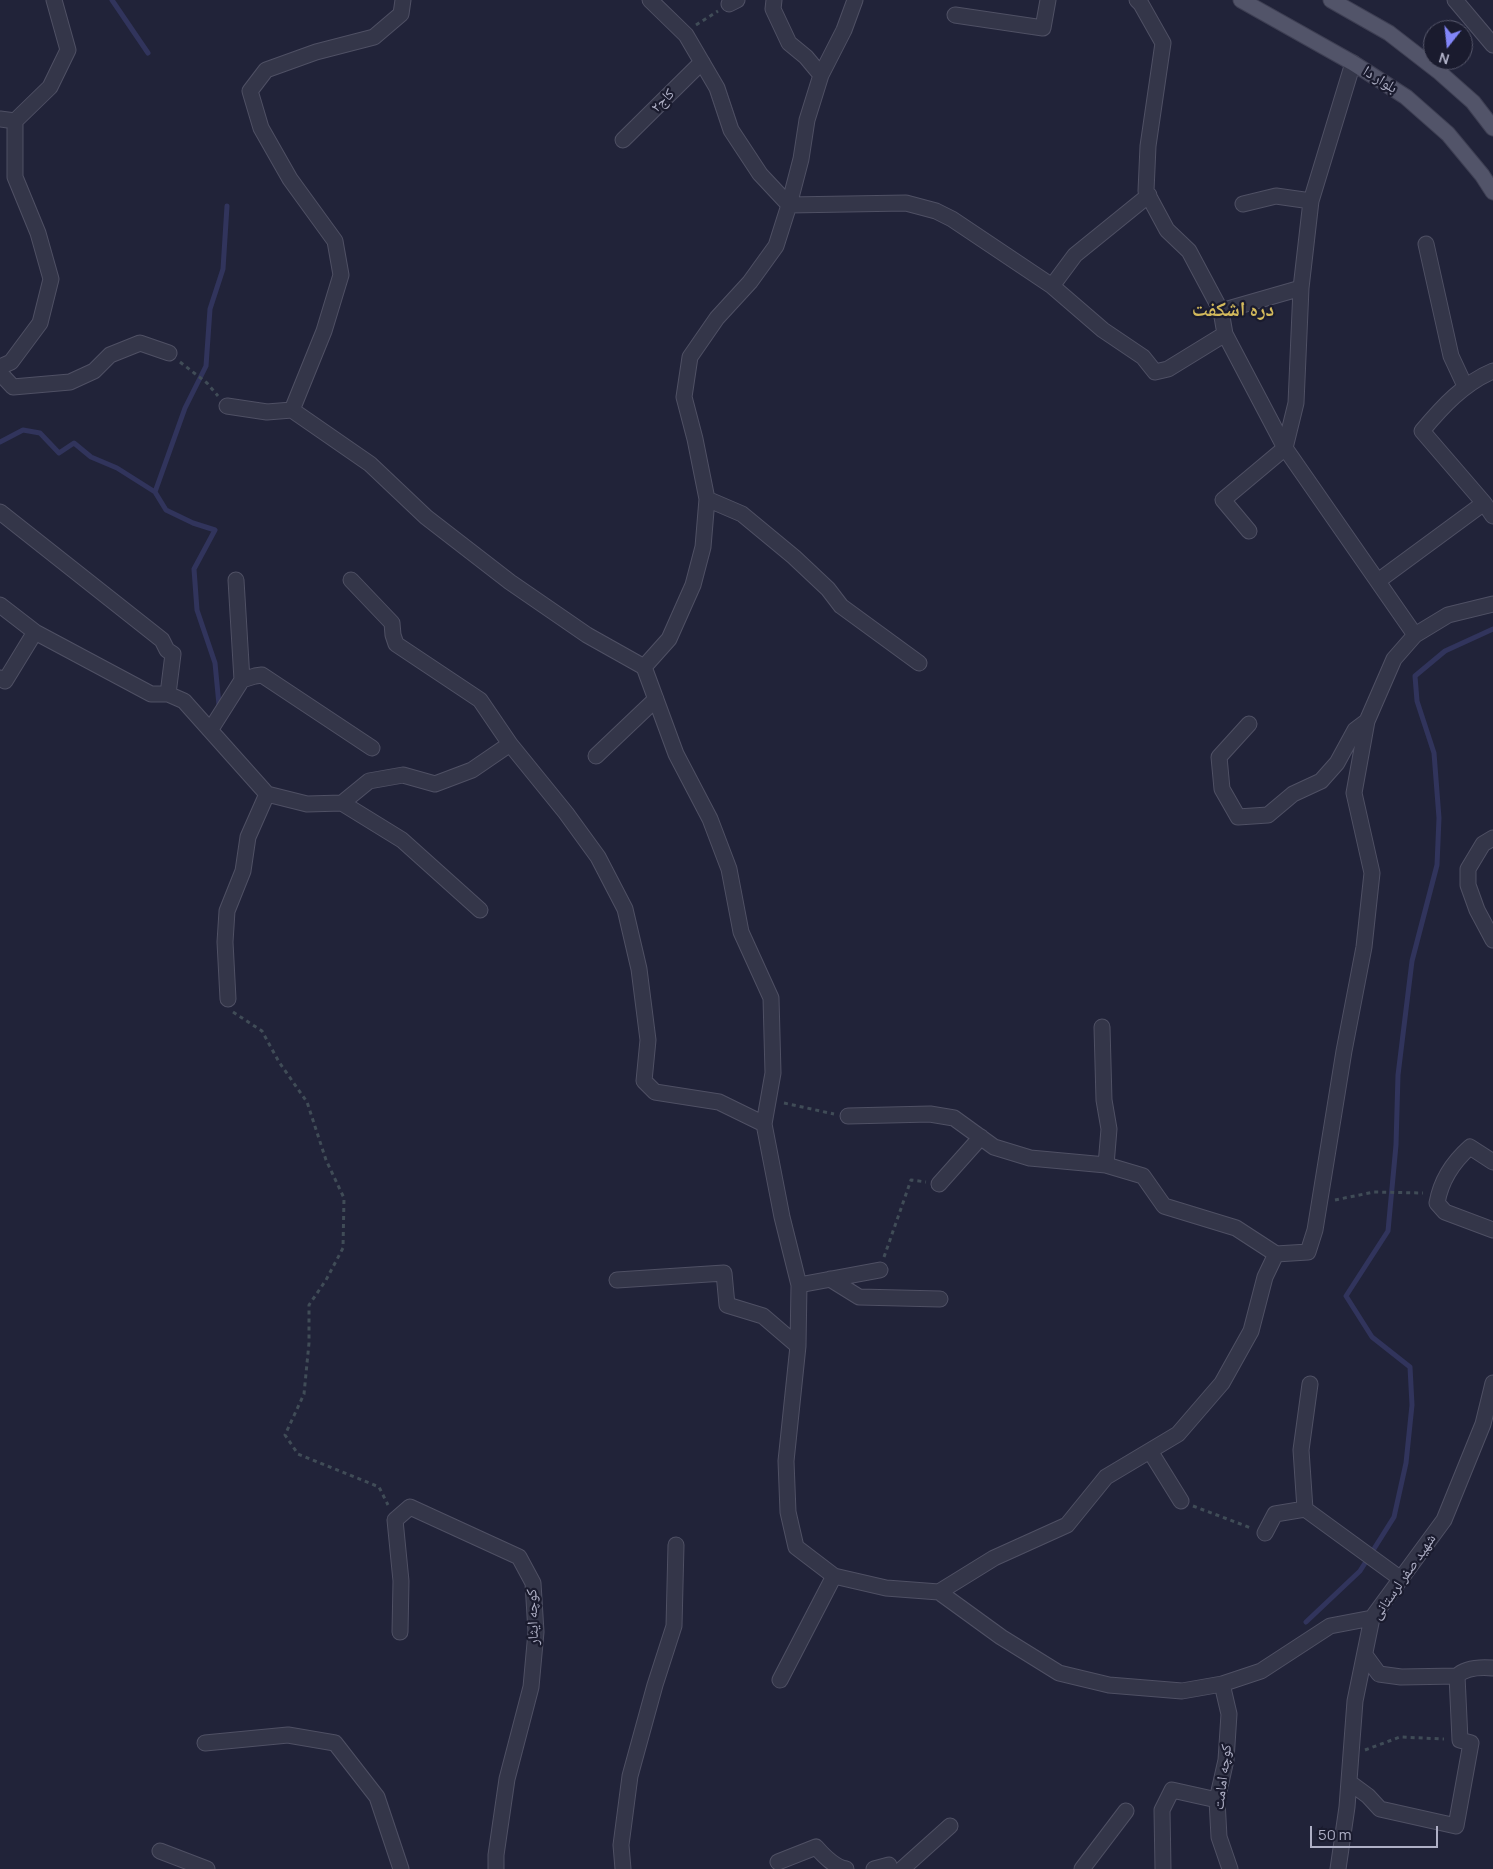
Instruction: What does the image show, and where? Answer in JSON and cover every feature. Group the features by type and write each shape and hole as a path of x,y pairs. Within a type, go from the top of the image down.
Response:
{"main road":[{"name":"بلوار دا","path":"1241,0 1353,63 1406,97 1448,134 1482,174 1493,192"},
{"path":"1331,0 1389,33 1438,71 1473,102 1493,128"}],"street":[{"path":"0,367 11,362 40,323 51,279 38,233 15,177 7,120 50,87 68,50 54,0"},
{"path":"292,410 324,331 341,275 335,241 290,179 261,128 250,91 266,70 316,52 374,37 401,14 403,0"},
{"path":"650,0 684,33 716,88 731,130 760,174 790,205 906,202 936,211 952,219 1052,286 1103,330 1143,357 1155,372 1168,369 1225,334"},
{"path":"774,0 773,9 789,43 806,57 821,75"},
{"path":"644,667 670,639 693,585 703,547 707,500 695,439 684,397 690,357 716,318 750,282 776,246 790,205 801,160 807,120 821,75 844,30 855,0"},
{"path":"955,15 1043,28 1048,0"},
{"path":"1137,0 1163,43 1148,146 1146,191 1167,230 1189,251 1221,311 1225,334 1285,448 1415,635"},
{"path":"1455,0 1493,45"},
{"name":"کاج۲","path":"623,140 702,62"},
{"path":"1249,531 1223,500 1285,448 1296,403 1301,288 1311,201 1353,63"},
{"path":"1052,286 1076,255 1149,195"},
{"path":"1243,204 1276,196 1311,201"},
{"path":"1426,244 1451,356 1465,386"},
{"path":"1221,311 1301,288"},
{"path":"0,373 13,387 70,382 94,371 110,355 140,343 169,353"},
{"path":"1493,371 1465,386 1422,431 1493,516"},
{"path":"227,406 267,412 292,410 370,464 426,517 510,582 587,635 644,667 676,754 710,819 729,870 741,932 771,998 774,1073 764,1124 782,1217 799,1284 798,1346 786,1461 788,1512 796,1547 834,1576 886,1588 939,1592 1001,1637 1059,1673 1109,1685 1182,1691 1222,1684 1260,1671 1330,1626 1372,1618"},
{"path":"707,500 742,514 794,557 828,590 841,606 919,663"},
{"path":"1378,581 1484,503"},
{"path":"0,512 162,640 167,650 173,654 168,694"},
{"path":"211,729 242,680 236,580"},
{"path":"351,580 392,623 396,644 480,700 510,744 566,813 598,857 625,910 639,970 648,1040 644,1081 655,1092 719,1102 764,1124"},
{"path":"848,1116 930,1114 954,1118 994,1147 1030,1158 1106,1165 1143,1176 1164,1206 1236,1228 1276,1254 1308,1252 1315,1230 1320,1203 1344,1051 1364,947 1372,873 1354,792 1367,721 1394,659 1415,635 1448,615 1493,604"},
{"path":"0,605 35,632 151,694 168,694 184,701 211,729 267,794 307,804 342,803 402,840 480,910"},
{"path":"0,678 5,682 35,632"},
{"path":"242,680 262,676 372,748"},
{"path":"596,756 656,699"},
{"path":"1249,724 1219,756 1222,789 1238,817 1268,815 1293,794 1321,781 1337,763 1355,730 1367,721"},
{"path":"342,803 369,781 403,775 435,784 472,770 510,744"},
{"path":"228,999 225,942 227,911 243,871 248,837 267,794"},
{"path":"1493,838 1483,844 1468,870 1468,886 1477,910 1493,940"},
{"path":"1102,1027 1104,1100 1109,1129 1106,1165"},
{"path":"939,1184 981,1137"},
{"path":"1493,1162 1470,1147 1455,1160 1444,1179 1437,1203 1445,1212 1493,1230"},
{"path":"939,1592 994,1558 1067,1525 1106,1477 1178,1434 1222,1383 1251,1332 1265,1277 1276,1254"},
{"path":"799,1284 880,1270"},
{"path":"618,1280 724,1273 727,1305 763,1316 798,1346"},
{"path":"830,1279 860,1297 940,1299"},
{"name":"شهید صفر لرستانی","path":"1338,1869 1349,1782 1355,1701 1372,1618 1444,1520 1483,1424 1493,1383"},
{"path":"1305,1509 1301,1450 1310,1384"},
{"path":"1150,1451 1181,1501"},
{"name":"کوچه ایثار","path":"395,1520 410,1507 458,1528 519,1557 533,1583 536,1632 531,1687 507,1779 496,1855 496,1869"},
{"path":"1265,1533 1275,1514 1305,1509 1400,1580"},
{"path":"395,1520 401,1582 400,1632"},
{"path":"623,1869 621,1845 630,1776 655,1685 674,1626 676,1545"},
{"path":"780,1680 834,1576"},
{"path":"1365,1655 1379,1674 1402,1677 1457,1676 1462,1671 1480,1667 1493,1668"},
{"path":"1349,1782 1380,1808 1456,1826 1471,1743 1460,1740 1457,1676"},
{"name":"کوچه امامت","path":"1222,1684 1229,1714 1226,1760 1218,1800 1219,1836 1230,1869"},
{"path":"205,1743 288,1735 334,1743 377,1797 401,1869"},
{"path":"1163,1869 1162,1810 1172,1790 1218,1800"},
{"path":"1082,1869 1126,1811"},
{"path":"902,1869 950,1826"},
{"path":"778,1862 816,1847 824,1856 846,1869"},
{"path":"160,1851 207,1869"},
{"path":"874,1869 889,1865 890,1869"}],"path":[{"path":"684,33 733,2"},
{"path":"192,374 208,384"},
{"path":"228,999 230,1010 262,1031 279,1062 307,1102 326,1160 344,1198 343,1248 326,1280 309,1305 309,1343 304,1394 285,1435 298,1454 379,1487 395,1520"},
{"path":"769,1099 823,1113 848,1116"},
{"path":"880,1270 911,1180 939,1184"},
{"path":"1320,1203 1374,1192 1426,1193"},
{"path":"1181,1501 1265,1533"},
{"path":"1351,1755 1400,1737 1460,1740"}],"waterway":[{"path":"112,0 148,53"},
{"path":"219,705 215,663 197,610 194,569 215,530 193,523 166,510 155,492 185,408 206,366 210,309 223,269 227,206"},
{"path":"0,442 23,430 40,433 59,453 74,443 91,457 117,468 155,492"},
{"path":"1306,1622 1360,1571 1394,1517 1406,1463 1412,1405 1410,1367 1372,1337 1346,1296 1388,1231 1396,1145 1398,1075 1412,961 1437,865 1439,818 1434,753 1417,701 1415,676 1445,651 1493,629"}],"district":[{"name":"دره اشکفت","path":"1233,310"}]}
